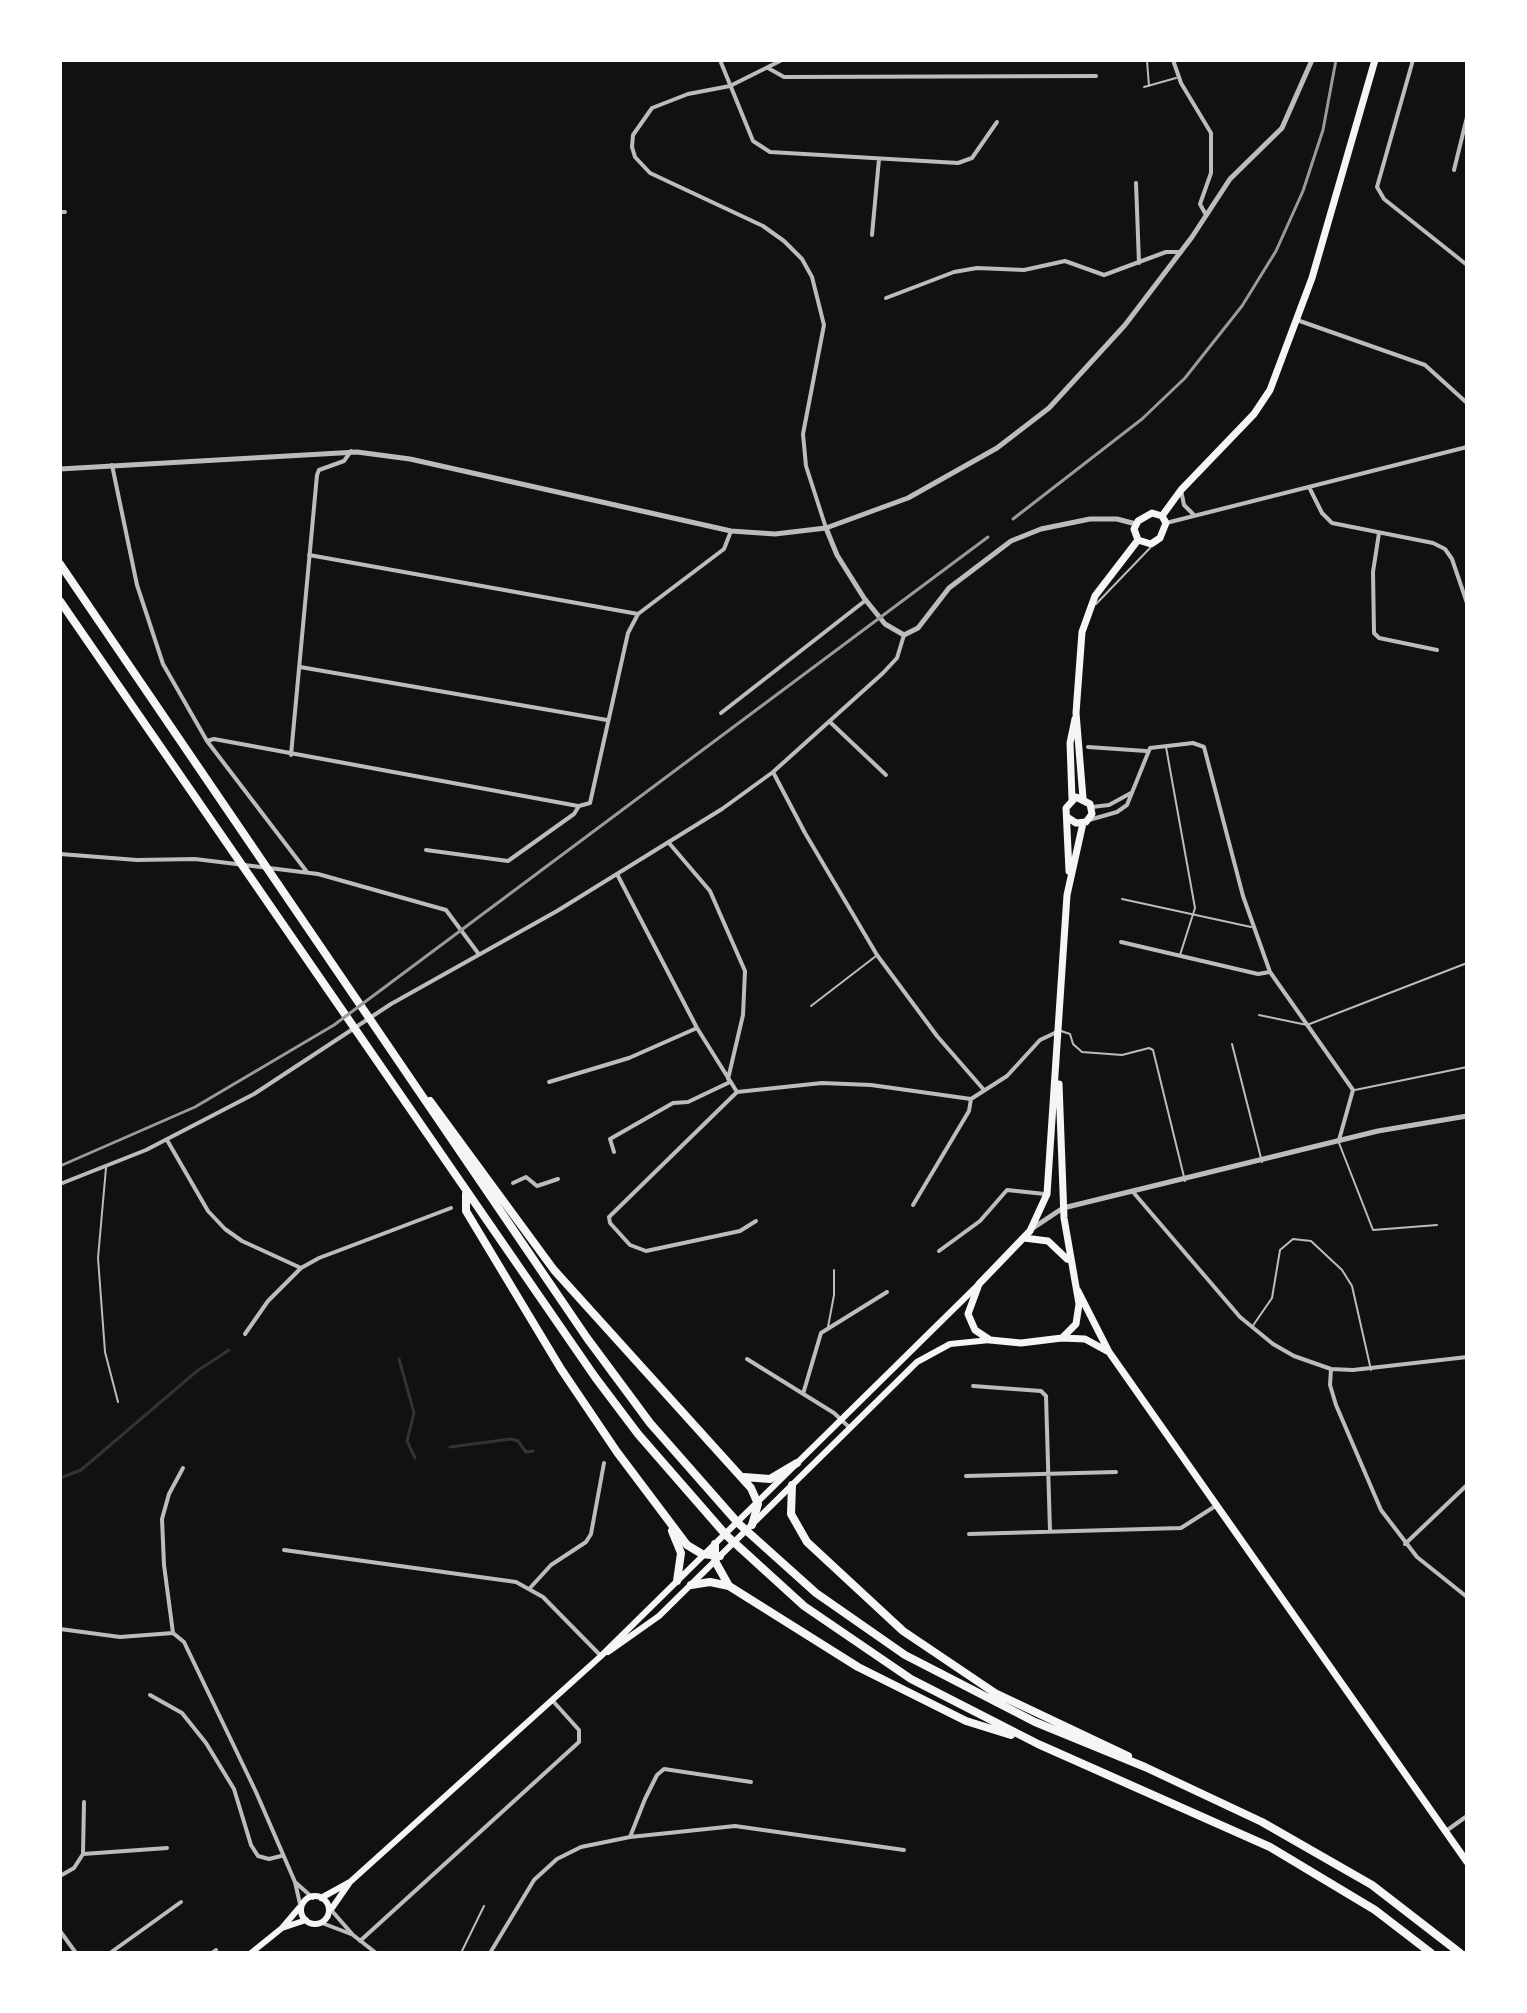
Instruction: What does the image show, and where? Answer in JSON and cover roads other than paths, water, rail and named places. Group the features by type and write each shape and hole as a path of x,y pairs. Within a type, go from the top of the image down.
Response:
{"highway":[{"path":"60,564 633,1401 693,1475 774,1558 867,1632 916,1662 1035,1722 1145,1767 1323,1856 1383,1893 1460,1953"},
{"path":"60,601 466,1193 638,1434 752,1561 858,1646 969,1711 1270,1847 1375,1910 1431,1953"},
{"path":"421,1092 442,1112 527,1236 571,1290 740,1476 758,1509 752,1525"},
{"path":"466,1193 466,1211 561,1369 670,1526 691,1548 713,1553 729,1586"},
{"path":"740,1476 770,1479 797,1463"},
{"path":"792,1485 790,1510 807,1542 915,1641 995,1693 1120,1751 1145,1767"},
{"path":"670,1526 681,1553 677,1581"},
{"path":"691,1585 710,1582 729,1586 858,1667 966,1721 1038,1744"}],"main road":[{"path":"1138,540 1154,543 1162,534 1164,520 1181,490 1261,406 1277,375 1297,320 1375,60"},
{"path":"601,1656 650,1623 691,1585 713,1553 758,1509 797,1463 1030,1231 1047,1194 1058,1076 1069,873 1066,808 1072,799 1070,743 1076,713 1080,644 1089,609 1101,587 1138,540 1136,524 1148,514 1164,520"},
{"path":"1069,873 1092,807 1083,798 1076,713"},
{"path":"1072,799 1083,798"},
{"path":"1067,817 1073,822 1086,821"},
{"path":"1058,1076 1063,1208 1069,1261 1078,1291 1109,1352 1467,1862"},
{"path":"1024,1238 1048,1241 1069,1261"},
{"path":"979,1284 968,1314 975,1330 990,1340"},
{"path":"1062,1338 1076,1324 1078,1291"},
{"path":"758,1509 792,1485 933,1351 959,1341 1032,1343 1062,1338 1085,1339 1109,1352"},
{"path":"251,1953 282,1928 300,1906 350,1882 601,1656 677,1581 752,1525"},
{"path":"282,1928 306,1920 322,1923 350,1882"},
{"path":"321,1898 332,1909"},
{"path":"300,1906 306,1920"}],"street":[{"path":"720,60 753,141 770,152 964,162 982,146 997,122"},
{"path":"782,60 730,86 688,94 652,108 633,135 632,147 635,157 650,173 763,226 802,259 812,277 824,325 803,434 806,466 837,555 885,624 904,635"},
{"path":"1173,60 1179,78 1211,133 1211,173 1200,204 1206,215"},
{"path":"60,469 351,451 410,459 731,531 775,534 826,528 908,498 997,448 1031,423 1090,366 1181,252 1230,179 1282,128 1312,60"},
{"path":"1413,60 1377,187 1384,199 1467,265"},
{"path":"768,68 784,77 1096,76"},
{"path":"1454,170 1467,117"},
{"path":"872,235 879,159"},
{"path":"1136,183 1139,263"},
{"path":"886,298 954,272 977,268 1024,270 1065,261 1104,275 1166,252 1181,252"},
{"path":"1297,320 1425,365 1467,403"},
{"path":"1164,520 1310,489 1467,447"},
{"path":"291,755 319,470 344,461 351,451"},
{"path":"112,465 146,620 180,698 207,741 307,872"},
{"path":"1310,489 1322,513 1332,523 1433,543 1445,549 1452,559 1467,600"},
{"path":"1181,490 1184,505 1194,515"},
{"path":"60,1184 167,1140 254,1094 456,965 669,843 773,772 830,722 897,658 904,635 918,628 949,588 1011,541 1071,521 1101,518 1136,524"},
{"path":"426,850 508,861 574,814 579,806 594,798 622,651 638,614 724,549 731,531"},
{"path":"1379,533 1373,572 1374,633 1379,638 1437,650"},
{"path":"309,555 638,614"},
{"path":"721,713 866,600"},
{"path":"300,667 607,720"},
{"path":"830,722 886,775"},
{"path":"207,741 214,739 579,806"},
{"path":"1088,747 1146,751 1193,743 1204,747 1253,927 1270,972 1353,1090 1338,1142"},
{"path":"1086,821 1117,812 1127,805 1146,751"},
{"path":"773,772 828,874 877,955 937,1036 984,1090"},
{"path":"1092,807 1109,805 1133,792"},
{"path":"614,1152 610,1139 673,1103 688,1102 729,1080 743,1015 745,971 710,891 669,843"},
{"path":"60,854 137,860 195,859 307,872 433,905 451,914 478,953"},
{"path":"617,874 697,1028 737,1092"},
{"path":"1121,942 1258,974 1270,972"},
{"path":"549,1082 629,1058 697,1028"},
{"path":"756,1221 740,1231 646,1251 630,1245 609,1217 737,1092 822,1083 871,1085 971,1099 1007,1076 1044,1036 1060,1031"},
{"path":"913,1205 969,1111 971,1099"},
{"path":"1030,1231 1063,1208 1418,1123 1467,1116"},
{"path":"167,1140 208,1211 222,1225 242,1241 301,1268"},
{"path":"513,1183 526,1177 537,1186 558,1179"},
{"path":"939,1251 980,1221 1007,1190 1047,1194"},
{"path":"1133,1192 1252,1328 1294,1356 1331,1369 1371,1370 1467,1357"},
{"path":"245,1334 268,1301 301,1268 319,1258 451,1208"},
{"path":"803,1394 821,1333 887,1292"},
{"path":"747,1359 842,1419 850,1428"},
{"path":"1331,1369 1330,1385 1336,1405 1368,1488 1405,1544 1425,1565 1467,1597"},
{"path":"973,1386 1043,1392 1050,1531"},
{"path":"530,1588 551,1565 586,1542 591,1534 604,1463"},
{"path":"183,1468 169,1494 162,1519 164,1565 173,1633 184,1642 263,1806 281,1856 295,1882 300,1906"},
{"path":"966,1476 1116,1472"},
{"path":"1405,1544 1467,1485"},
{"path":"969,1534 1181,1528 1217,1505"},
{"path":"284,1550 509,1580 530,1588 601,1656"},
{"path":"60,1629 120,1637 173,1633"},
{"path":"150,1695 182,1713 193,1724 234,1789 251,1845 258,1856 269,1859 281,1856"},
{"path":"360,1941 579,1742 579,1730 552,1700"},
{"path":"630,1837 645,1799 664,1769 751,1782"},
{"path":"60,1876 74,1868 83,1854 84,1802"},
{"path":"1446,1831 1467,1816"},
{"path":"490,1953 534,1880 548,1866 581,1847 630,1837 735,1826 904,1850"},
{"path":"83,1854 167,1848"},
{"path":"295,1882 313,1898"},
{"path":"110,1953 181,1902"},
{"path":"332,1909 353,1935 376,1953"},
{"path":"322,1923 353,1935"},
{"path":"60,1931 76,1953"}],"lane":[{"path":"1147,61 1149,87"},
{"path":"1144,87 1156,81 1179,78"},
{"path":"1089,609 1104,598 1154,543"},
{"path":"1165,746 1193,885 1193,915 1187,924 1180,955"},
{"path":"1122,899 1253,927"},
{"path":"811,1006 877,955"},
{"path":"1259,1015 1307,1025 1467,963"},
{"path":"1060,1031 1070,1034 1073,1044 1082,1052 1122,1055 1149,1048 1153,1050 1185,1181"},
{"path":"1232,1044 1262,1162"},
{"path":"1353,1090 1467,1067"},
{"path":"1338,1142 1373,1230 1437,1225"},
{"path":"106,1167 98,1258 105,1352 118,1402"},
{"path":"1252,1328 1272,1298 1280,1250 1293,1239 1311,1241 1342,1270 1352,1286 1371,1370"},
{"path":"828,1327 834,1295 834,1270"},
{"path":"461,1953 484,1906"}],"waterway":[{"path":"60,1478 81,1470 197,1371 229,1350"},
{"path":"399,1359 414,1413 407,1441 415,1458"},
{"path":"450,1447 511,1439 518,1441 526,1452 533,1451"}],"railway":[{"path":"1013,519 1142,419 1185,378 1242,306 1276,251 1303,191 1323,130 1336,60"},
{"path":"60,1166 195,1107 334,1025 988,537"}]}
